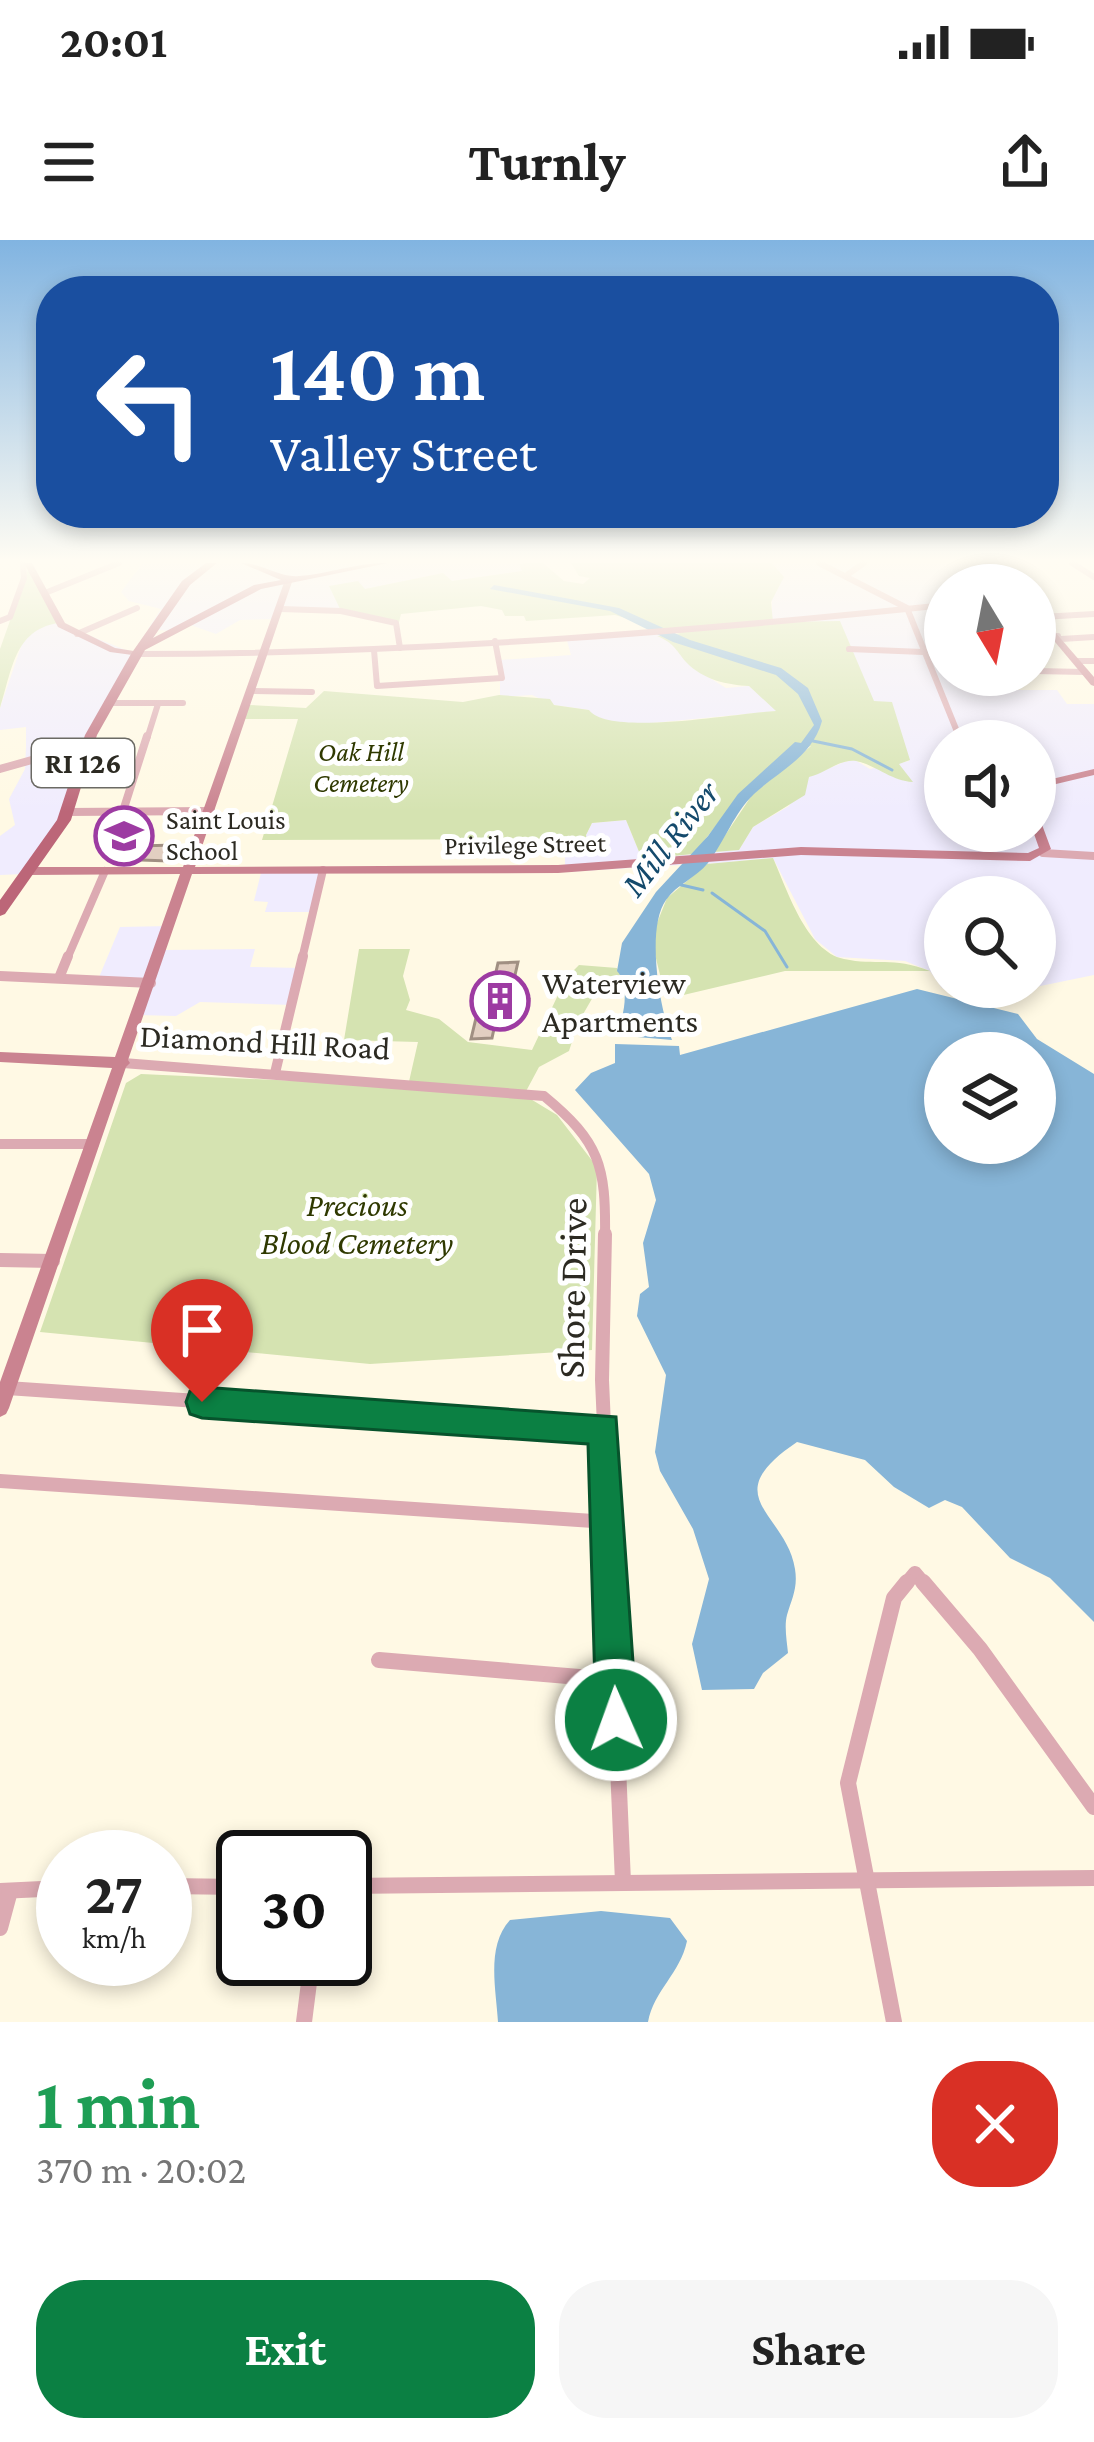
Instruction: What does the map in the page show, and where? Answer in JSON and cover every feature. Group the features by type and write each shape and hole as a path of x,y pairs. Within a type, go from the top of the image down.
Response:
{"main road":[{"path":"115,646 137,653"},
{"name":"RI 126","path":"28,871 68,812 88,744 142,646"},
{"name":"RI 126","path":"137,653 147,646"},
{"path":"0,1408 269,646"},
{"path":"1066,646 1094,683"},
{"path":"1056,781 1094,772"},
{"name":"Privilege Street","path":"28,871 558,869 801,851 1030,857 1043,853"},
{"path":"0,911 28,871"},
{"name":"Diamond Hill Road","path":"0,1057 123,1064"}],"street":[{"path":"137,653 425,646"},
{"path":"374,650 377,686 502,678 495,646"},
{"path":"921,646 952,720"},
{"path":"849,650 923,652"},
{"path":"1077,661 1094,661"},
{"path":"1056,671 1085,672"},
{"path":"253,691 312,692"},
{"path":"107,704 183,704"},
{"path":"124,811 158,704"},
{"path":"0,769 88,744"},
{"path":"68,812 212,811"},
{"name":"Privilege Street","path":"1043,853 1094,856"},
{"path":"275,1072 322,870"},
{"path":"58,978 105,871"},
{"path":"0,976 151,983"},
{"name":"Diamond Hill Road","path":"123,1064 525,1091"},
{"name":"Shore Drive","path":"525,1091 561,1109 596,1149 604,1170 604,1429 622,1882"},
{"path":"0,1144 94,1144"},
{"path":"0,1259 53,1261"},
{"path":"7,1388 604,1429"},
{"path":"0,1481 608,1522"},
{"path":"894,2022 863,1881 850,1770 894,1598 915,1573 980,1649 1094,1807"},
{"path":"379,1660 615,1680"},
{"path":"372,1886 1094,1878"},
{"path":"0,1928 5,1891 36,1889"},
{"path":"304,2022 309,1986"}],"shaded area":[{"path":"21,646 116,646 136,654 106,706 68,811 24,874 0,875 0,836 15,825 9,799 25,769 26,727 0,730 0,708"},
{"path":"569,646 677,646 700,672 726,688 749,686 778,711 621,726 596,719 589,710 554,705 532,695 500,697 500,660 571,655"},
{"path":"803,646 924,646 924,696 1056,696 1057,690 1067,704 1094,704 1094,975 1056,983 1056,876 924,876 924,969 905,961 837,957 815,939 773,858 707,864 714,852 739,850 753,827 789,806 809,777 855,760 870,769 909,761 905,746 873,701"},
{"path":"626,820 642,859 693,854 680,865 565,872 565,855 589,853 586,835 592,823"},
{"path":"262,869 324,869 313,912 265,912 268,902 254,901"},
{"path":"170,926 164,950 255,949 250,967 300,968 291,1005 200,1002 176,1016 138,1015 150,986 97,982 120,927"}],"green space":[{"path":"21,646 0,708 0,649"},
{"name":"Oak Hill Cemetery","path":"673,646 851,646 874,701 892,702 910,760 899,764 913,782 863,763 844,762 809,777 805,795 753,827 739,850 714,852 752,795 811,746 773,764 758,777 693,854 642,859 626,820 592,823 586,835 589,853 565,855 563,839 262,840 298,719 245,719 249,705 306,708 324,691 463,702 499,695 550,699 554,705 589,710 621,722 776,711 749,686 708,677"},
{"path":"773,858 809,932 831,954 924,971 785,971 675,997 673,983 662,983 651,938 667,898 707,864"},
{"name":"Precious Blood Cemetery","path":"359,949 410,949 403,976 410,1000 406,1010 439,1019 468,1042 532,1050 566,978 579,965 617,968 625,983 601,983 578,1023 569,1051 539,1067 524,1095 557,1115 597,1167 592,1350 370,1364 40,1332 126,1083 141,1074 408,1086 418,1042 344,1040"}],"water":[{"path":"686,646 710,646 781,668 808,688 822,721 803,754 747,802 708,863 666,900 656,948 672,1040 614,1035 624,1003 624,985 617,971 622,943 656,892 708,836 738,794 795,742 801,743 814,725 798,694 776,675"},
{"path":"917,989 924,991 924,1008 994,1008 1018,1014 1032,1032 924,1032 924,1164 1056,1164 1056,1051 1094,1074 1094,1622 1050,1578 1010,1558 962,1507 945,1500 929,1508 894,1487 865,1460 797,1442 760,1477 758,1492 795,1569 786,1619 788,1653 763,1673 754,1689 702,1690 692,1644 709,1579 693,1529 660,1471 655,1452 666,1375 637,1316 640,1294 649,1287 643,1243 656,1200 649,1174 575,1090 591,1073 615,1063 615,1044 679,1046 680,1055"},
{"path":"601,1911 670,1918 687,1941 648,2022 498,2022 495,1955 510,1920"}],"building":[{"path":"116,823 140,823 132,843 138,846 174,845 168,861 115,859 121,843 108,842"},
{"name":"Waterview Apartments","path":"518,962 510,997 529,999 526,1013 498,1010 492,1038 471,1039 481,997 490,998 498,963"}],"waterway":[{"path":"813,741 852,749 892,770"},
{"name":"Mill River","path":"677,884 703,890"},
{"path":"712,893 765,931 787,967"}],"place":[{"name":"Saint Louis School","path":"124,836"},
{"name":"Waterview Apartments","path":"500,1001"}],"route":[{"path":"202,1402 604,1429 616,1720"}]}
